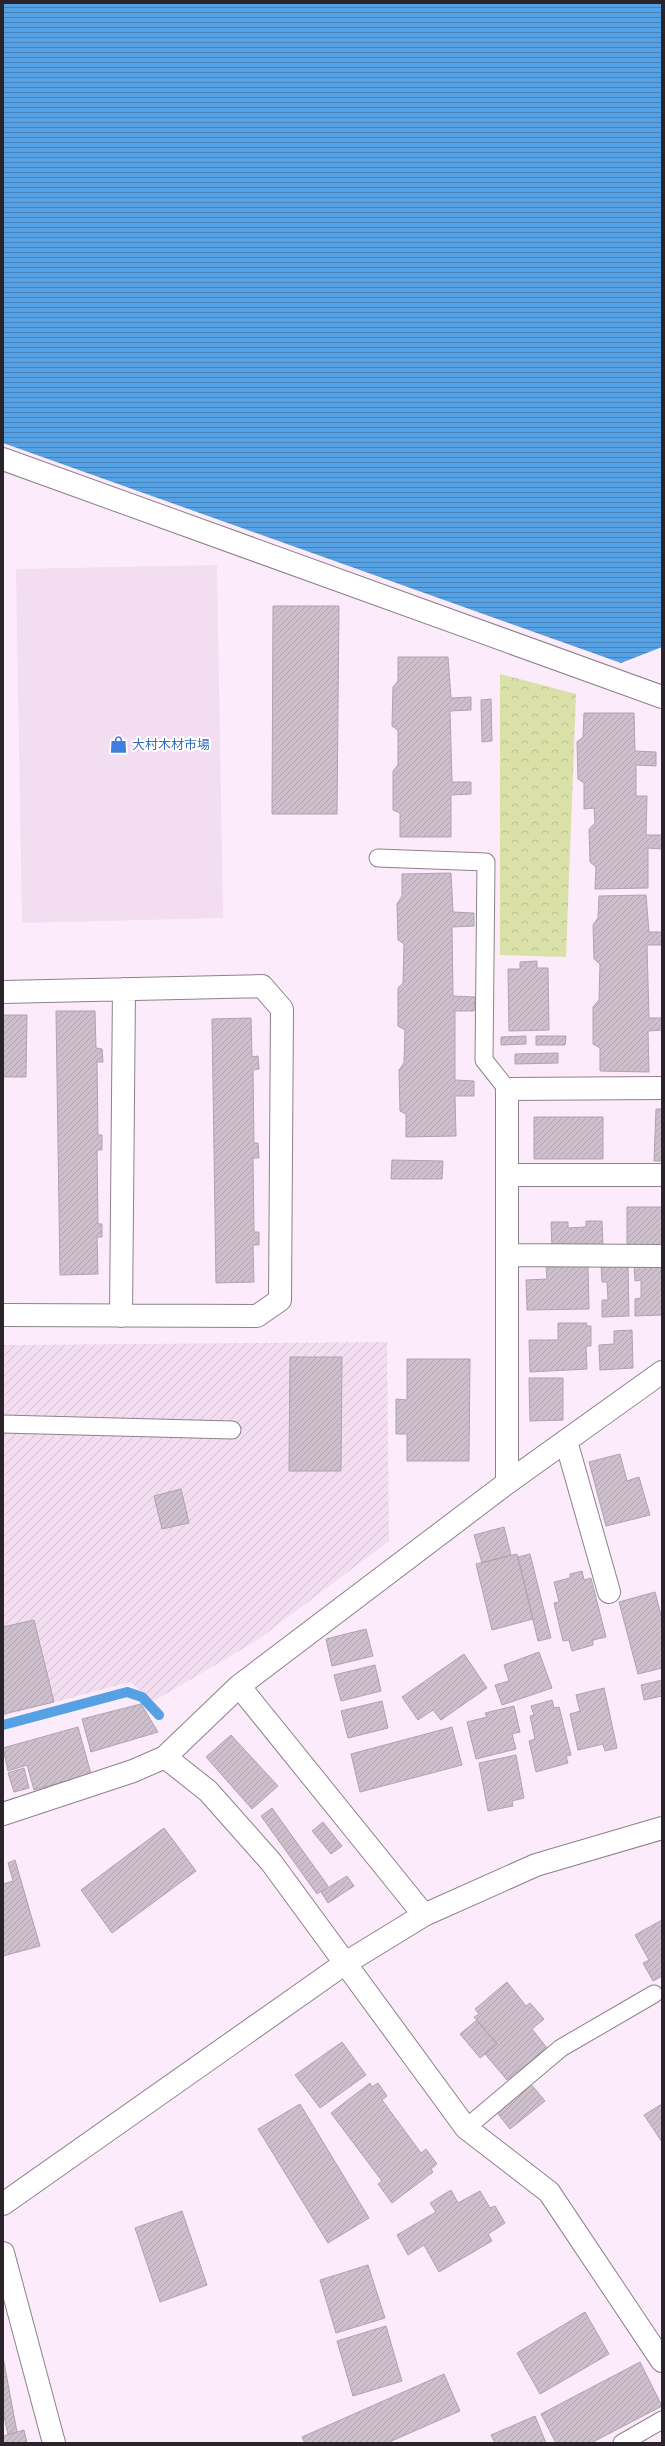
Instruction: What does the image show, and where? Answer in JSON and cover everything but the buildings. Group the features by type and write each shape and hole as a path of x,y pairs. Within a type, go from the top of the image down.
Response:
{"street":[{"path":"3,459 662,697"},
{"path":"3,992 262,986 282,1009 280,1300 258,1316 3,1315"},
{"path":"121,1316 124,989"},
{"path":"506,1484 507,1089 662,1088"},
{"path":"506,1175 662,1175"},
{"path":"506,1255 662,1256"},
{"path":"3,1814 133,1771 166,1757 239,1686 506,1484 662,1372"},
{"path":"566,1441 609,1592"},
{"path":"239,1686 424,1915"},
{"path":"166,1757 208,1791 271,1862 344,1964 466,2128 549,2192 662,2361"},
{"path":"3,2204 344,1964 424,1915 536,1865 662,1828"},
{"path":"3,2253 54,2443"}],"lane":[{"path":"378,858 486,862 484,1060 507,1089"},
{"path":"3,1424 232,1430"},
{"path":"466,2128 561,2048 654,1994"},
{"path":"622,2443 662,2420"}],"shaded area":[{"name":"大村木材市場","path":"217,565 223,918 22,923 16,569"},
{"path":"387,1342 389,1541 256,1641 154,1701 130,1682 3,1716 3,1345"}],"green space":[{"path":"500,674 576,694 566,957 500,955"}],"water":[{"path":"3,3 662,3 662,647 621,663 3,443"}],"waterway":[{"path":"3,1725 127,1692 142,1697 159,1715"}],"place":[{"name":"大村木材市場","path":"119,744"}]}
